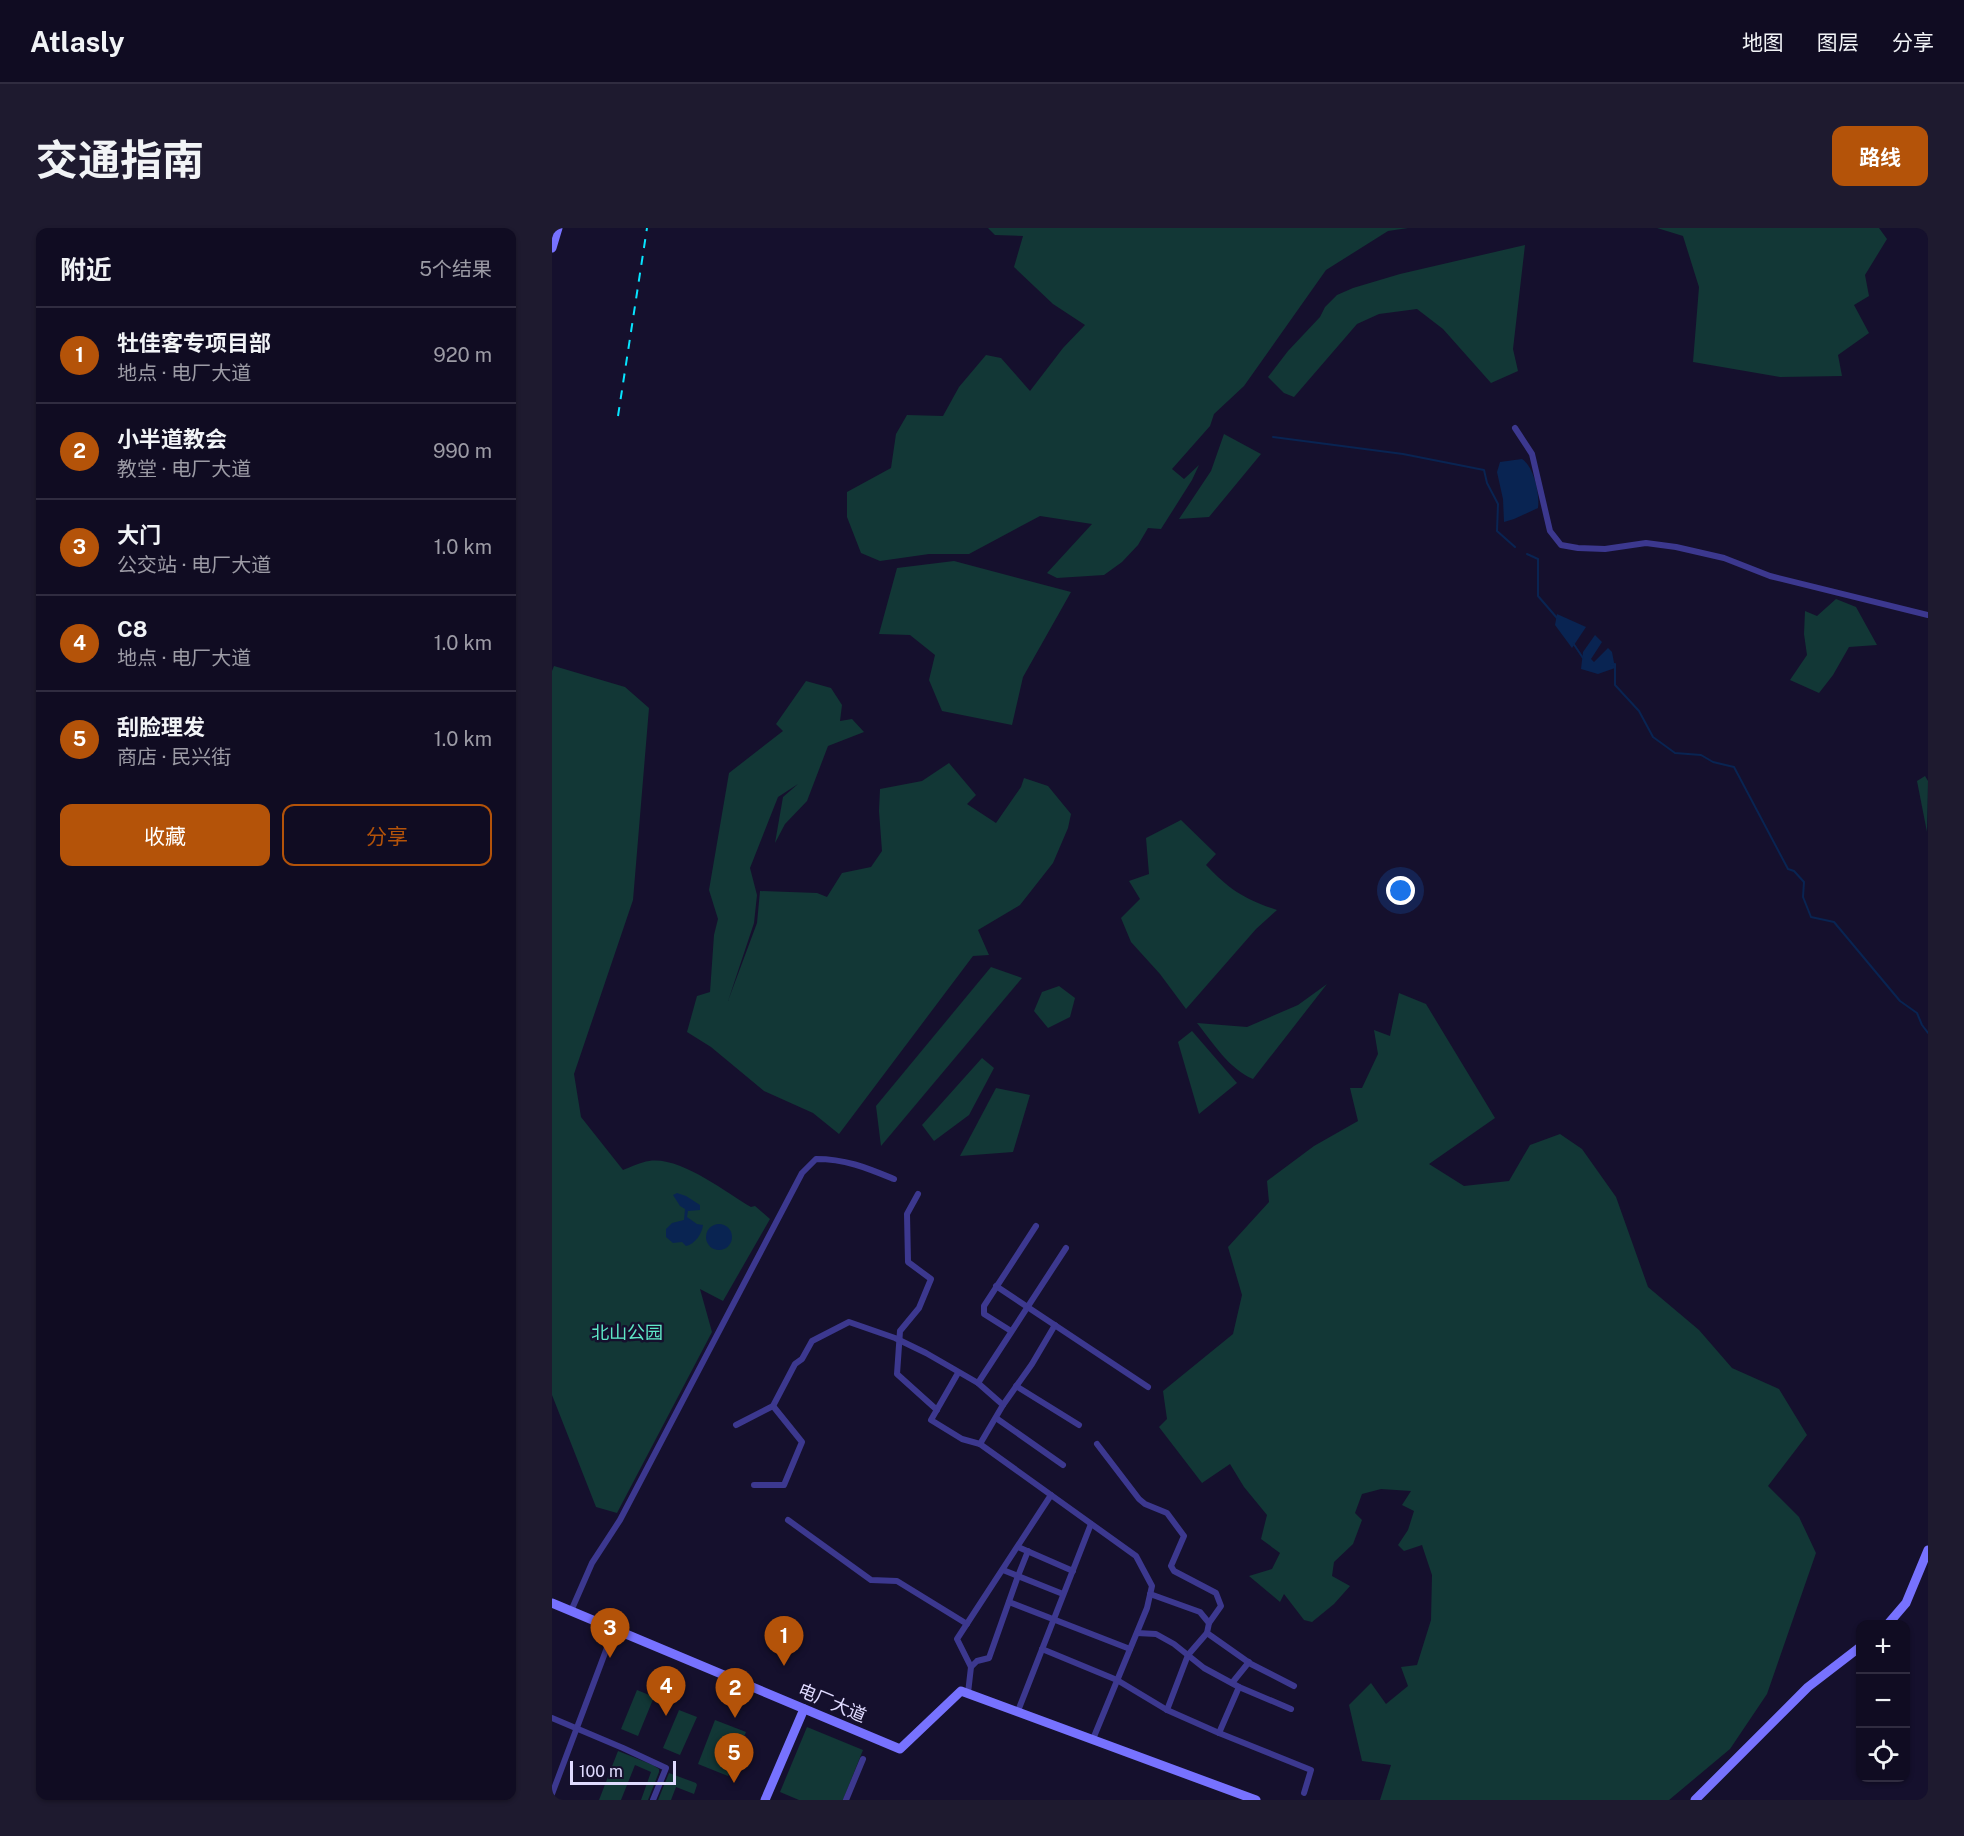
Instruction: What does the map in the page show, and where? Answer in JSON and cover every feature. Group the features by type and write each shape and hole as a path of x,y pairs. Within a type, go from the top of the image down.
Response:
{"street":[{"path":"552,248 558,228"},
{"path":"1515,428 1532,454 1550,531 1562,544 1578,548 1605,549 1646,543 1676,547 1724,558 1770,576 1928,615"},
{"path":"571,1611 592,1563 620,1520 802,1173 816,1159 836,1159 864,1166 894,1179"},
{"path":"918,1194 908,1214 908,1262 931,1279 919,1308 900,1331 897,1374 937,1410"},
{"path":"1011,1331 984,1314 984,1306 1036,1226"},
{"path":"978,1383 1066,1248"},
{"path":"996,1286 1148,1387"},
{"path":"736,1425 773,1406 795,1364 802,1359 812,1341 849,1322 899,1340 926,1353 978,1383 1003,1405"},
{"path":"980,1444 1055,1325"},
{"path":"958,1373 931,1420 962,1439 980,1444 1136,1556 1152,1586 1137,1634 1093,1739"},
{"path":"1016,1386 1079,1425"},
{"path":"754,1485 784,1485 802,1442 773,1406"},
{"path":"996,1418 1063,1465"},
{"path":"1097,1444 1139,1499 1167,1513 1184,1536 1171,1566 1174,1571 1216,1593 1221,1605 1209,1623 1207,1633 1188,1655 1167,1710"},
{"path":"1051,1495 957,1639 971,1667 969,1692 1256,1800"},
{"path":"788,1520 871,1580 897,1581 967,1624"},
{"path":"1018,1711 1091,1524"},
{"path":"1018,1546 1072,1570"},
{"path":"1891,1620 1906,1603 1928,1550"},
{"path":"971,1667 977,1660 989,1658 1028,1551"},
{"path":"1003,1570 1063,1594"},
{"path":"1150,1594 1200,1612 1209,1623"},
{"path":"1009,1602 1130,1649"},
{"name":"电厂大道","path":"552,1603 900,1749 961,1691 969,1692"},
{"path":"552,1794 615,1629"},
{"path":"1207,1633 1249,1662 1294,1686"},
{"path":"1137,1634 1156,1634 1174,1644 1204,1668 1239,1688 1291,1709"},
{"path":"1042,1649 1117,1680 1167,1710 1311,1770 1304,1793"},
{"path":"1695,1800 1809,1688 1856,1650"},
{"path":"1232,1683 1249,1662"},
{"path":"1219,1733 1239,1688"},
{"path":"768,1799 804,1709"},
{"path":"552,1719 666,1768 653,1800"},
{"path":"846,1800 863,1759"}],"green space":[{"path":"988,228 1408,228 1388,231 1326,270 1244,386 1214,414 1210,426 1172,469 1184,479 1199,465 1161,529 1148,528 1138,545 1122,562 1104,575 1057,578 1047,573 1092,524 1040,516 969,554 929,554 880,561 861,553 847,517 847,492 891,468 896,434 907,415 943,416 959,387 986,355 1001,358 1030,391 1063,348 1085,325 1053,304 1014,267 1023,236 995,235"},
{"path":"1657,228 1879,228 1887,239 1865,275 1869,296 1854,305 1869,333 1838,355 1842,376 1780,377 1693,362 1699,287 1683,236"},
{"path":"1525,245 1513,349 1518,371 1491,383 1443,329 1417,309 1379,314 1357,324 1294,397 1284,393 1268,377 1337,295 1400,274"},
{"path":"1224,434 1261,454 1209,517 1179,519 1211,471"},
{"path":"954,561 1071,592 1023,677 1012,725 942,711 929,680 935,655 910,635 879,634 897,568"},
{"path":"1836,599 1856,607 1877,645 1849,647 1833,675 1819,693 1790,680 1807,655 1804,634 1805,611 1817,616"},
{"name":"北山公园","path":"554,666 625,687 649,708 633,900 574,1074 581,1117 623,1170 649,1161 674,1164 702,1176 751,1207 755,1206 770,1219 723,1301 700,1289 712,1332 617,1513 596,1507 552,1395 552,671"},
{"path":"806,681 831,688 842,705 840,721 852,719 864,732 828,746 807,801 785,824 775,843 783,797 798,784 778,797 750,868 757,895 754,923 728,1001 757,923 760,891 817,893 827,897 842,873 871,867 882,851 880,789 922,781 949,763 976,795 967,804 996,823 1021,787 1024,778 1048,786 1071,814 1068,828 1053,863 1020,905 978,930 989,955 973,956 839,1134 813,1113 764,1091 711,1047 687,1032 697,996 710,992 714,935 718,919 709,890 729,773 783,731 776,724"},
{"path":"1925,776 1928,781 1927,832 1917,781"},
{"path":"1181,820 1216,854 1206,865 1215,874 1238,893 1277,910 1256,929 1186,1009 1160,974 1131,942 1121,918 1140,899 1129,881 1149,874 1146,838"},
{"path":"991,967 1022,978 881,1146 876,1106"},
{"path":"1327,984 1253,1079 1244,1075 1229,1062 1197,1023 1247,1027 1298,1005"},
{"path":"1059,986 1075,998 1070,1017 1048,1028 1034,1011 1042,992"},
{"path":"1399,993 1426,1004 1495,1118 1429,1164 1464,1186 1509,1181 1530,1145 1560,1134 1582,1149 1616,1197 1648,1287 1699,1330 1732,1368 1779,1389 1807,1435 1768,1486 1799,1517 1816,1553 1767,1694 1730,1749 1669,1800 1380,1800 1391,1765 1362,1761 1349,1705 1371,1683 1386,1704 1408,1686 1401,1667 1417,1665 1431,1620 1432,1575 1422,1545 1404,1551 1398,1545 1408,1530 1414,1511 1402,1505 1411,1491 1381,1489 1362,1494 1355,1513 1362,1520 1353,1544 1334,1562 1332,1576 1350,1586 1334,1604 1312,1622 1304,1620 1284,1594 1280,1602 1249,1576 1272,1569 1280,1553 1261,1539 1267,1515 1244,1487 1230,1464 1202,1483 1159,1427 1167,1419 1163,1391 1233,1334 1242,1295 1228,1247 1269,1202 1267,1181 1314,1146 1358,1121 1350,1088 1362,1088 1378,1054 1374,1030 1390,1036"},
{"path":"1192,1031 1237,1083 1199,1114 1178,1042"},
{"path":"982,1058 994,1068 969,1115 934,1141 922,1125"},
{"path":"996,1088 1030,1095 1013,1152 960,1156"},
{"path":"637,1690 654,1697 638,1736 621,1729"},
{"path":"679,1710 697,1717 680,1755 663,1748"},
{"path":"715,1720 746,1732 728,1776 698,1764"},
{"path":"807,1727 863,1750 843,1800 799,1800 780,1792"},
{"path":"618,1751 659,1769 648,1800 641,1800 651,1772 635,1765 621,1800 599,1800"},
{"path":"669,1773 696,1783 694,1794 676,1787 671,1800 658,1800"}],"water":[{"path":"1522,459 1530,468 1535,481 1538,508 1504,522 1503,499 1497,472 1500,462"},
{"path":"1557,614 1586,627 1572,648 1555,625"},
{"path":"1595,635 1602,642 1591,659 1594,662 1608,648 1612,652 1615,668 1598,674 1581,669 1583,652"},
{"path":"677,1193 700,1205 700,1210 688,1211 687,1217 703,1225 700,1235 686,1246 682,1242 673,1243 666,1237 666,1229 672,1223 684,1220 685,1209 680,1206 673,1195"},
{"path":"719,1224 728,1228 732,1237 728,1246 719,1250 710,1246 706,1237 710,1228"}],"waterway":[{"path":"1273,437 1403,454 1484,470 1487,483 1498,504 1497,531 1515,547"},
{"path":"1527,554 1538,559 1538,596 1557,618"},
{"path":"1573,643 1583,658"},
{"path":"1611,665 1615,664 1615,685 1639,711 1653,737 1675,753 1701,755 1713,762 1734,767 1788,869 1794,871 1804,882 1803,897 1811,917 1834,922 1900,1001 1917,1013 1928,1033"}],"railway":[{"path":"618,416 647,228"}],"place":[{"name":"大门","path":"610,1658"},
{"name":"牡佳客专项目部","path":"784,1666"},
{"name":"C8","path":"666,1716"},
{"name":"小半道教会","path":"735,1718"},
{"name":"刮脸理发","path":"734,1783"}]}
